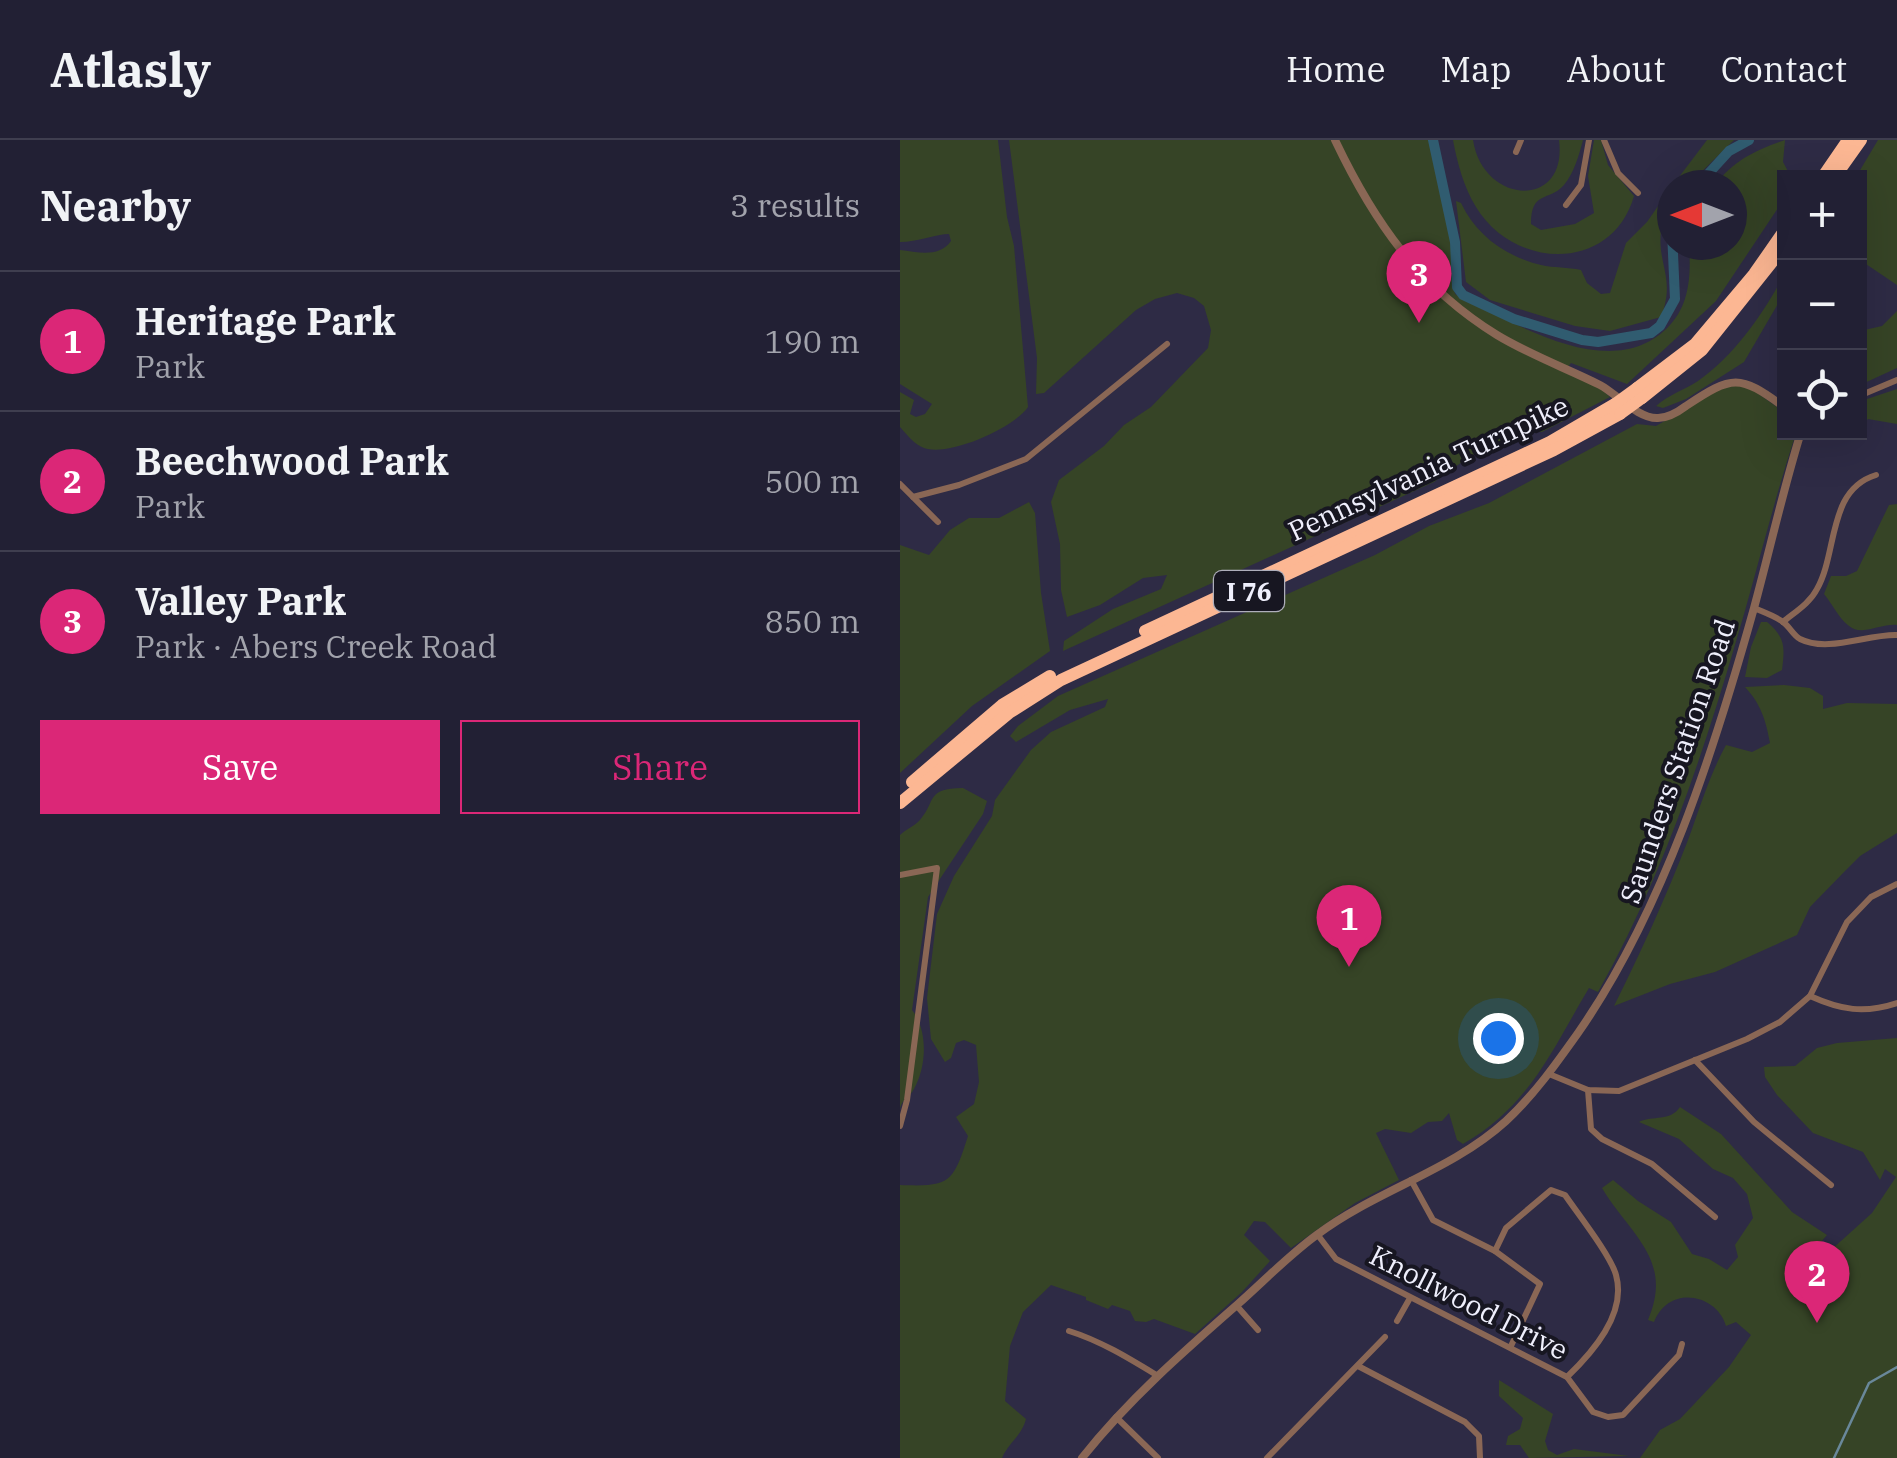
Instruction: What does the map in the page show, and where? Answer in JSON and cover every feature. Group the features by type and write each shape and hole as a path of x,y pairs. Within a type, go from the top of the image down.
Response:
{"highway":[{"path":"1827,170 1848,140"},
{"path":"1840,170 1861,140"},
{"name":"Pennsylvania Turnpike","path":"1639,393 1694,344 1754,274 1777,240"},
{"name":"Pennsylvania Turnpike","path":"900,803 1009,712 1061,680 1554,450 1702,350 1777,256"},
{"name":"Pennsylvania Turnpike","path":"900,792 1002,705 1058,672 1618,409"}],"street":[{"path":"1335,140 1373,212 1415,268 1442,297 1498,336 1617,394 1644,416 1655,419 1679,411 1717,385 1732,380 1754,385 1777,403"},
{"path":"1516,152 1521,140"},
{"path":"1566,205 1580,186 1589,140"},
{"path":"1604,140 1618,173 1638,193"},
{"path":"914,497 959,485 1026,458 1167,344"},
{"path":"1867,393 1897,380"},
{"name":"Saunders Station Road","path":"1082,1458 1115,1416 1317,1234 1375,1198 1440,1167 1506,1122 1549,1074 1595,1008 1645,920 1710,750 1799,440"},
{"path":"1783,622 1816,592 1850,491 1876,475"},
{"path":"900,484 938,522"},
{"path":"1754,608 1783,622 1797,638 1817,643 1897,635"},
{"path":"900,875 936,868 907,1100 900,1126"},
{"path":"1549,1074 1588,1090 1619,1090 1780,1022 1810,996 1846,922 1872,897 1897,884"},
{"path":"1810,996 1851,1011 1897,1004"},
{"path":"1695,1060 1754,1122 1831,1185"},
{"path":"1588,1090 1592,1129 1602,1139 1652,1164 1715,1218"},
{"path":"1412,1180 1433,1220 1495,1251 1540,1284 1511,1346"},
{"path":"1495,1251 1506,1228 1551,1190 1565,1195 1616,1273 1618,1300 1596,1349 1567,1377"},
{"name":"Knollwood Drive","path":"1317,1234 1336,1259 1567,1377 1594,1412 1608,1417 1623,1414 1679,1354 1682,1344"},
{"path":"1397,1320 1410,1298"},
{"path":"1236,1305 1258,1330"},
{"path":"1070,1331 1106,1346 1158,1376"},
{"path":"1267,1458 1386,1336"},
{"path":"1358,1366 1465,1422 1478,1436 1480,1458"},
{"path":"1115,1416 1158,1458"}],"green space":[{"path":"900,140 998,140 1014,246 1028,407 996,432 964,445 935,450 914,442 900,427 900,392 914,400 910,414 916,417 925,414 932,404 900,384 900,250 934,252 951,241 949,234 900,242"},
{"path":"1009,140 1430,140 1449,222 1455,294 1534,332 1592,350 1621,350 1647,343 1670,325 1685,298 1689,260 1743,260 1716,301 1627,384 1571,363 1565,371 1610,397 1542,432 1521,432 1469,457 1434,482 1063,651 1064,641 1113,609 1161,589 1167,575 1143,578 1100,605 1067,617 1061,590 1060,544 1051,502 1059,480 1151,407 1208,348 1211,330 1204,306 1177,293 1136,310 1044,393 1036,394 1037,358"},
{"path":"1453,140 1473,140 1480,162 1492,177 1523,191 1538,188 1551,179 1558,163 1559,140 1583,140 1564,185 1534,206 1531,224 1541,230 1575,224 1594,213 1588,176 1594,140 1601,140 1608,165 1634,196 1622,221 1605,239 1584,250 1561,254 1537,252 1514,243 1493,228 1476,207"},
{"path":"1707,140 1734,140 1703,170 1684,170"},
{"path":"1785,140 1783,162 1787,170 1777,170 1777,210 1747,254 1747,170 1729,170 1755,152"},
{"path":"1878,140 1897,140 1897,285 1867,265 1867,170 1860,170"},
{"path":"1456,201 1484,235 1504,250 1541,265 1581,270 1587,283 1601,294 1610,293 1626,243 1657,208 1657,260 1662,260 1667,282 1661,317 1610,331 1575,326 1490,300 1466,282"},
{"path":"1777,286 1777,305 1744,362 1686,399 1663,408 1656,406 1698,381 1724,359 1757,319"},
{"path":"1897,311 1897,368 1867,382 1867,329 1882,326"},
{"path":"1734,384 1749,387 1777,407 1777,440 1794,440 1707,734 1659,866 1598,992 1589,988 1523,1094 1486,1129 1463,1144 1457,1140 1449,1113 1442,1121 1428,1122 1411,1133 1385,1129 1376,1133 1399,1180 1355,1203 1291,1248 1265,1222 1254,1221 1244,1235 1270,1261 1195,1334 1154,1319 1135,1321 1130,1311 1112,1305 1108,1309 1051,1285 1023,1312 1010,1346 1005,1401 1026,1419 1002,1458 900,1458 900,1185 940,1183 953,1173 968,1136 956,1117 974,1104 979,1082 976,1045 964,1040 956,1043 951,1058 945,1062 931,1039 927,998 937,914 954,876 992,816 995,800 1031,750 1051,732 1105,707 1108,699 1070,710 1016,742 1010,736 1058,696 1375,555 1429,526 1489,503 1637,424 1656,426"},
{"path":"1897,389 1897,424 1867,420 1867,399"},
{"path":"1029,502 1035,513 1050,651 972,706 900,773 900,545 929,555 950,530 969,518 999,518"},
{"path":"1897,504 1897,625 1857,630 1846,623 1824,594 1831,576 1857,571 1889,505"},
{"path":"1761,622 1767,622 1780,638 1782,670 1767,678 1745,677 1751,647"},
{"path":"1745,687 1810,688 1823,696 1823,709 1847,703 1897,704 1897,833 1860,856 1846,870 1810,907 1797,935 1715,972 1614,1006 1662,903 1726,745 1752,752 1770,743 1762,713"},
{"path":"963,788 987,801 983,814 928,897 912,1010 921,1028 923,1059 914,1089 900,1108 900,835 920,820 937,793"},
{"path":"1897,1038 1897,1458 1640,1458 1660,1430 1680,1419 1729,1367 1751,1335 1736,1322 1726,1326 1713,1307 1692,1298 1670,1302 1654,1322 1648,1320 1655,1299 1652,1264 1636,1234 1602,1188 1613,1180 1671,1222 1692,1254 1727,1270 1738,1257 1735,1245 1753,1218 1747,1194 1733,1178 1713,1169 1679,1139 1639,1122 1671,1115 1680,1107 1721,1134 1792,1212 1827,1235 1821,1242 1831,1250 1872,1213 1896,1177 1885,1169 1880,1180 1863,1152 1813,1133 1777,1095 1765,1077 1764,1067 1795,1066 1817,1048 1837,1043"},
{"path":"1499,1380 1553,1414 1545,1441 1548,1450 1557,1455 1574,1449 1629,1456 1529,1458 1520,1445 1506,1445 1508,1436 1520,1429 1523,1418 1499,1396"}],"waterway":[{"path":"1433,140 1455,242 1457,287 1463,295 1514,319 1598,342 1651,333 1660,326 1675,299 1673,260"},
{"path":"1712,170 1729,151 1749,140"},
{"path":"1834,1458 1869,1383 1897,1367"}],"place":[{"name":"Valley Park","path":"1419,323"},
{"name":"Heritage Park","path":"1349,967"},
{"name":"Beechwood Park","path":"1817,1323"}]}
